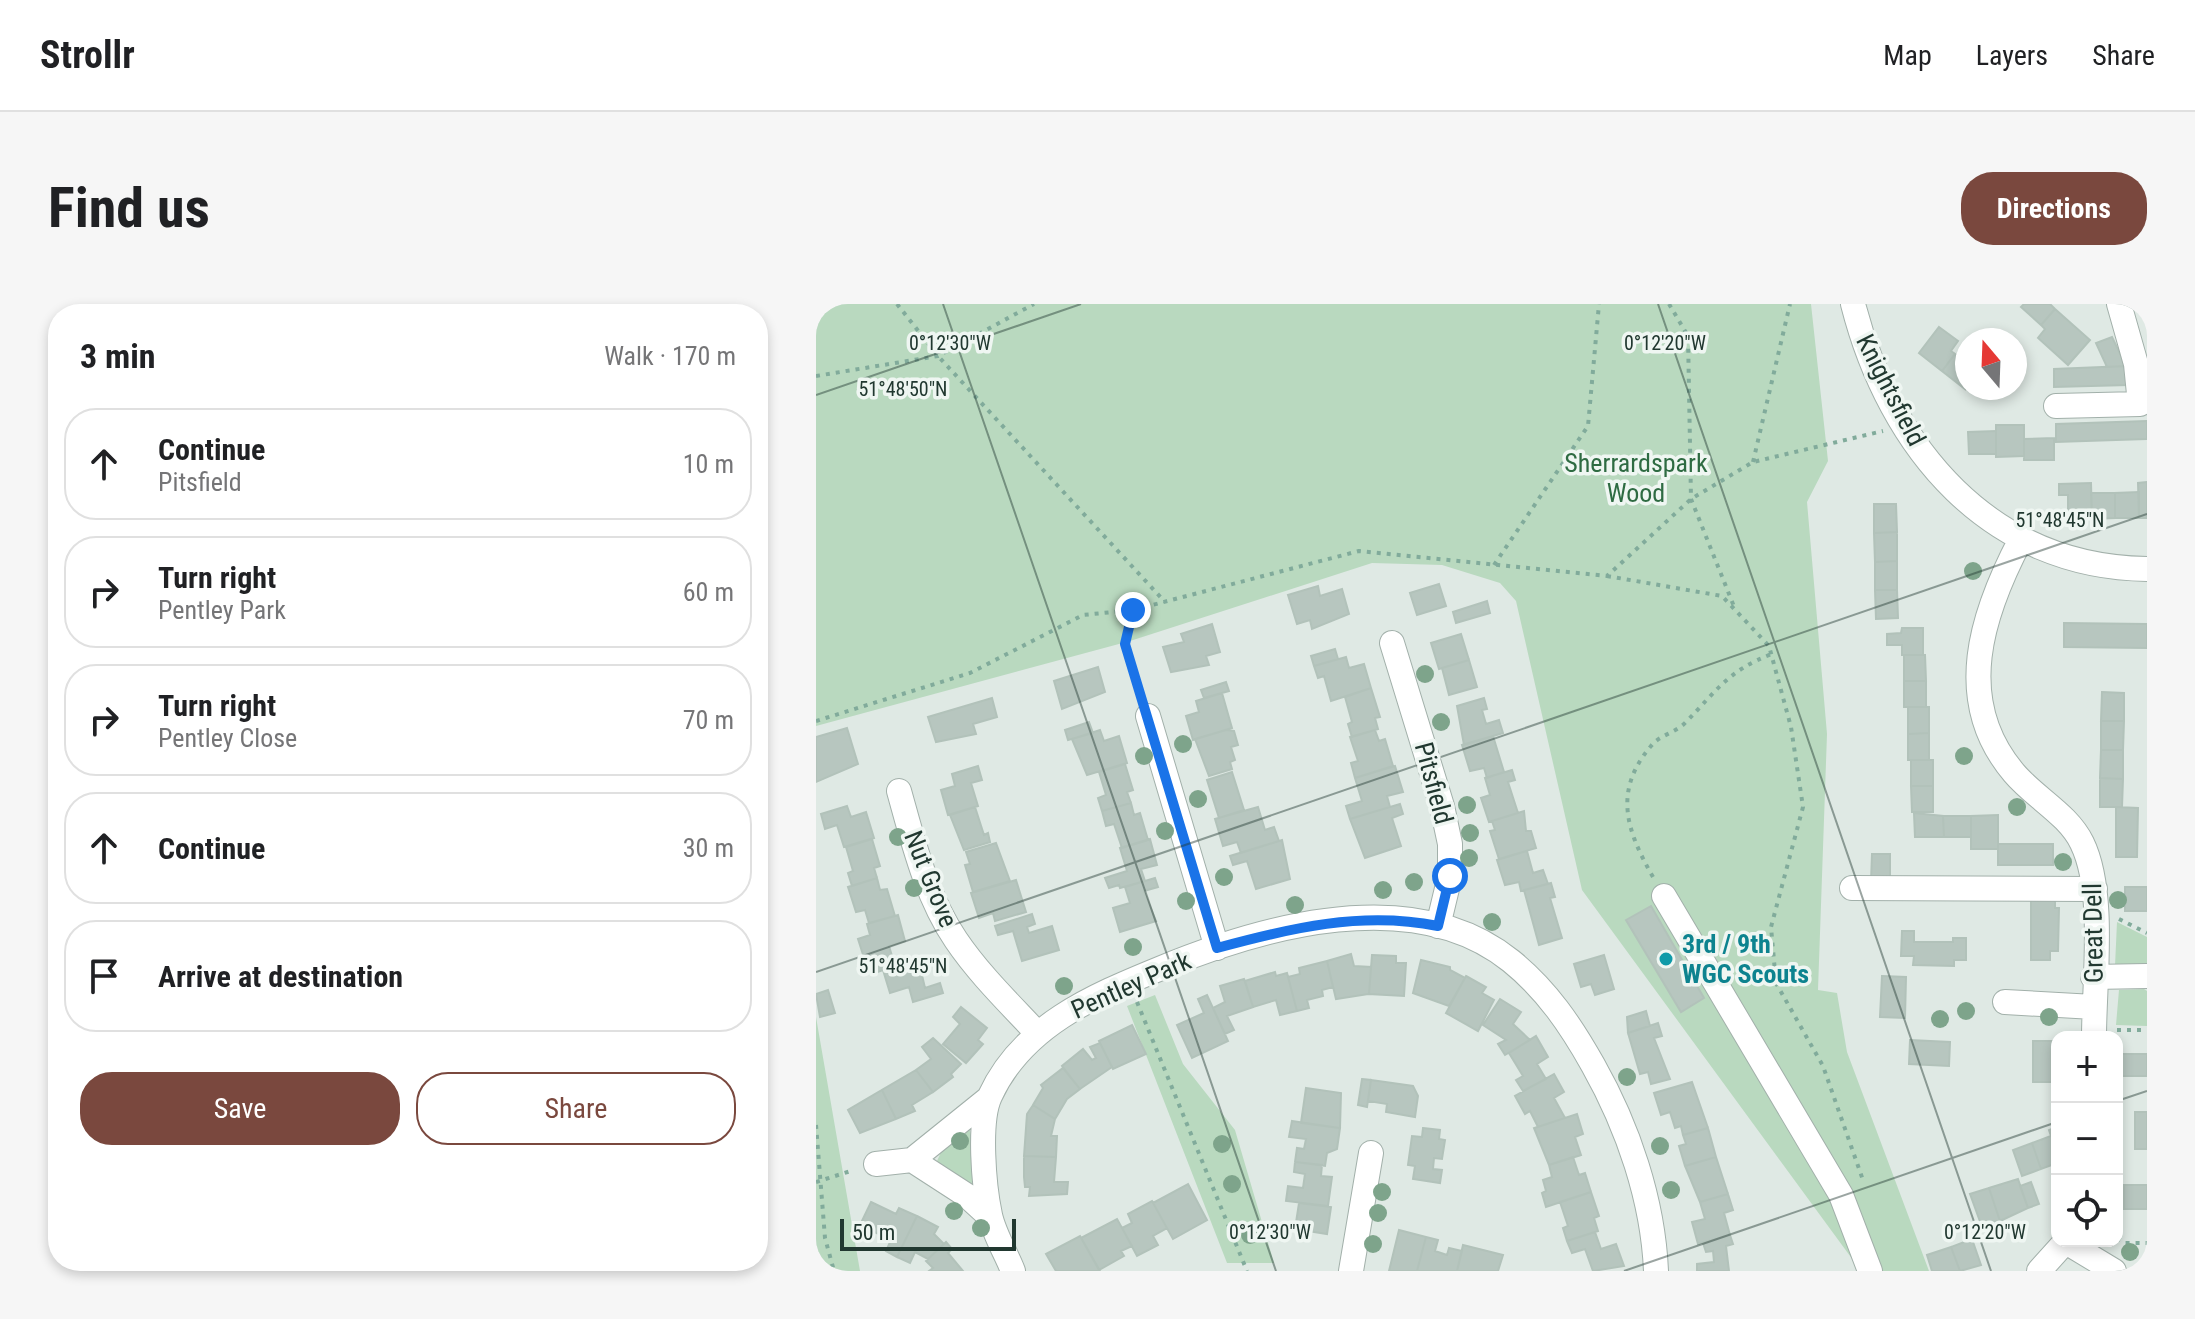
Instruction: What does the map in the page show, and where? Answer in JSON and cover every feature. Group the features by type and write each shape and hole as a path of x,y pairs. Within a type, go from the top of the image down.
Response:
{"street":[{"name":"Knightsfield","path":"1853,304 1878,375 1904,426 1954,492 1983,517 2058,557 2085,564 2147,569"},
{"path":"2056,406 2140,404 2136,364 2119,304"},
{"name":"Great Dell","path":"2021,539 1989,605 1981,632 1977,660 1982,700 1991,732 2014,773 2074,829 2091,866 2095,889 2094,1031"},
{"name":"Pitsfield","path":"1392,643 1442,806 1450,844 1450,876 1438,926"},
{"path":"1148,716 1217,948"},
{"name":"Nut Grove","path":"899,791 933,898 954,938 978,970 1037,1033"},
{"path":"1852,888 2095,889"},
{"path":"1664,896 1841,1195 1870,1271"},
{"name":"Pentley Park","path":"1013,1271 990,1217 985,1147 989,1098 1019,1052 1037,1033 1067,1012 1128,981 1217,948 1323,923 1402,919 1438,926 1470,938 1509,960 1540,987 1572,1028 1621,1121 1648,1210 1656,1271"},
{"path":"2093,977 2147,976"},
{"path":"2005,1002 2094,1007"},
{"path":"876,1164 912,1160 989,1098"},
{"path":"1351,1271 1371,1153"},
{"path":"912,1160 966,1195 990,1217"},
{"path":"2039,1271 2061,1247"},
{"path":"2076,1247 2114,1271"}],"path":[{"path":"897,304 938,356 1165,602"},
{"path":"816,376 938,356 1034,304"},
{"path":"1494,565 1588,426 1599,304"},
{"path":"1669,304 1688,336 1691,499 1736,611"},
{"path":"1753,462 1790,304"},
{"path":"1607,576 1691,499 1753,462 1904,426"},
{"path":"816,721 970,673 1083,615 1133,610 1359,551 1607,576 1722,596 1769,646 1791,727 1803,807 1771,927 1776,983 1823,1066 1865,1188"},
{"path":"1133,610 1125,644 1148,716"},
{"path":"1664,896 1633,838 1625,801 1634,770 1652,743 1681,728 1740,666 1772,654"},
{"path":"1128,981 1247,1271"},
{"path":"816,1125 825,1238 834,1271"},
{"path":"819,1182 876,1164"},
{"path":"2123,1242 2147,1243"}],"green space":[{"name":"Sherrardspark Wood","path":"816,304 1811,304 1828,461 1807,502 1827,734 1818,990 1837,993 1847,1052 1929,1271 1861,1271 1582,890 1516,601 1500,583 1442,565 1372,563 1130,641 816,726"},
{"path":"2117,922 2147,937 2147,966 2115,966"},
{"path":"2119,990 2147,991 2147,1026 2116,1025"},
{"path":"1155,995 1183,1064 1235,1130 1274,1263 1227,1263 1127,1006"},
{"path":"816,1017 860,1271 816,1271"},
{"path":"969,1126 975,1154 973,1188 937,1161 942,1150"}],"building":[{"path":"2024,304 2050,304 2055,309 2041,325 2021,307"},
{"path":"2055,309 2090,340 2068,365 2038,338 2045,329 2041,325"},
{"path":"1939,327 1955,339 1951,351 1955,354 1942,371 1919,353"},
{"path":"2112,337 2126,366 2107,367 2096,343"},
{"path":"1955,354 1955,381 1942,371"},
{"path":"2126,366 2128,385 2054,387 2054,369"},
{"path":"2147,421 2147,439 2056,442 2056,424"},
{"path":"1996,425 2024,425 2024,456 1996,457"},
{"path":"1996,431 1996,454 1969,454 1968,432"},
{"path":"2054,438 2054,460 2024,460 2024,439"},
{"path":"2147,482 2147,518 2139,518 2138,483"},
{"path":"2091,483 2092,519 2068,519 2068,495 2059,495 2059,484"},
{"path":"2139,492 2139,518 2115,518 2115,493"},
{"path":"2091,493 2115,493 2115,518 2092,519"},
{"path":"1874,504 1896,504 1897,532 1874,533"},
{"path":"1897,532 1897,561 1875,562 1874,533"},
{"path":"1897,561 1897,590 1875,590 1875,562"},
{"path":"1439,584 1446,606 1417,615 1410,593"},
{"path":"1318,586 1320,596 1342,589 1349,614 1312,629 1310,620 1297,624 1288,595"},
{"path":"1875,590 1897,590 1898,618 1876,619"},
{"path":"1487,601 1490,613 1456,623 1453,612"},
{"path":"2064,623 2147,624 2147,648 2064,647"},
{"path":"1212,624 1220,652 1206,656 1209,665 1171,672 1163,647 1184,642 1181,634"},
{"path":"1902,628 1923,628 1923,655 1902,655 1902,645 1887,645 1887,634 1901,633"},
{"path":"1461,634 1469,660 1439,669 1431,643"},
{"path":"1335,649 1338,659 1314,666 1311,656"},
{"path":"1904,655 1925,655 1926,681 1904,681"},
{"path":"1346,657 1349,668 1364,664 1371,688 1331,701 1324,676 1318,678 1314,666"},
{"path":"1469,660 1477,687 1449,695 1442,668"},
{"path":"1098,667 1105,692 1062,709 1054,681"},
{"path":"1904,681 1926,681 1926,707 1904,707"},
{"path":"1226,682 1229,691 1204,698 1201,690"},
{"path":"1371,688 1380,717 1375,718 1378,729 1352,737 1348,724 1352,722 1345,697"},
{"path":"2102,692 2124,693 2124,721 2101,721"},
{"path":"1222,693 1232,728 1193,740 1186,716 1199,712 1196,701"},
{"path":"992,698 997,717 973,724 976,734 936,742 928,717"},
{"path":"1484,698 1487,709 1482,710 1486,724 1499,720 1503,733 1464,745 1457,706"},
{"path":"1908,707 1929,707 1929,733 1908,734"},
{"path":"2101,721 2124,721 2123,750 2101,750"},
{"path":"1089,722 1093,733 1068,740 1065,730"},
{"path":"847,728 858,764 816,782 816,737"},
{"path":"1100,730 1104,741 1119,736 1127,763 1087,775 1072,739"},
{"path":"1226,730 1234,731 1238,745 1231,747 1235,760 1230,762 1232,769 1209,776 1195,739"},
{"path":"1375,730 1379,741 1385,739 1393,766 1355,778 1351,763 1358,761 1350,737"},
{"path":"1929,733 1929,760 1908,760 1908,734"},
{"path":"1493,736 1504,772 1487,778 1484,768 1470,771 1462,745"},
{"path":"2101,750 2123,750 2123,779 2100,778"},
{"path":"1911,760 1933,760 1933,786 1911,786"},
{"path":"1125,764 1133,790 1127,792 1131,803 1102,811 1098,798 1106,795 1099,772"},
{"path":"978,766 982,780 971,783 978,806 948,815 941,790 955,786 952,774"},
{"path":"1395,766 1403,792 1387,796 1390,807 1350,819 1346,806 1362,801 1355,778"},
{"path":"1512,770 1515,780 1508,782 1518,813 1489,822 1481,798 1490,795 1485,778"},
{"path":"1232,772 1244,810 1219,818 1207,780"},
{"path":"2100,778 2123,779 2122,807 2100,807"},
{"path":"1911,786 1933,786 1933,812 1912,812"},
{"path":"1131,803 1134,815 1140,813 1148,840 1122,848 1114,824 1106,826 1102,811"},
{"path":"1400,804 1403,814 1392,818 1401,846 1365,858 1350,819"},
{"path":"847,806 851,817 866,812 874,838 844,847 837,825 825,829 821,814"},
{"path":"975,807 984,835 988,833 990,842 964,850 950,815"},
{"path":"1258,807 1265,830 1274,827 1279,841 1241,853 1237,842 1223,846 1215,819"},
{"path":"2116,807 2138,808 2137,857 2116,857"},
{"path":"1524,811 1526,831 1531,831 1536,848 1499,859 1490,831 1495,830 1492,821"},
{"path":"1914,813 1943,816 1944,837 1915,837"},
{"path":"1998,815 1998,849 1971,849 1971,816"},
{"path":"1943,816 1971,816 1971,837 1944,837"},
{"path":"872,839 880,866 874,868 877,878 852,886 848,873 853,871 846,847"},
{"path":"1150,839 1157,865 1141,869 1145,881 1109,888 1105,878 1127,871 1120,848"},
{"path":"1282,840 1290,879 1256,889 1247,861 1233,865 1230,856"},
{"path":"996,843 1010,881 973,892 965,865 970,864 966,852"},
{"path":"1998,844 2053,844 2053,865 1998,865"},
{"path":"1527,851 1533,873 1543,870 1548,884 1521,891 1519,882 1505,885 1497,860"},
{"path":"1872,854 1890,854 1890,882 1871,882"},
{"path":"877,878 880,890 887,889 895,916 869,923 865,910 856,912 848,887"},
{"path":"1155,878 1158,887 1144,891 1156,921 1120,932 1113,908 1130,903 1125,887"},
{"path":"1016,880 1026,912 995,921 993,913 979,918 971,893"},
{"path":"1551,883 1555,897 1550,898 1562,938 1539,945 1524,890"},
{"path":"2125,887 2147,887 2147,911 2125,911"},
{"path":"2031,897 2055,898 2055,908 2059,908 2058,951 2050,951 2050,960 2031,960"},
{"name":"3rd / 9th WGC Scouts","path":"1651,906 1704,998 1681,1012 1626,920"},
{"path":"1032,914 1035,924 1027,927 1029,933 1052,926 1059,950 1022,961 1013,931 998,935 995,926"},
{"path":"898,915 905,941 889,946 892,956 866,964 858,939 870,935 867,924"},
{"path":"1902,931 1914,931 1914,942 1953,942 1953,938 1966,938 1966,960 1954,960 1954,966 1913,965 1914,956 1901,956"},
{"path":"1351,954 1354,966 1371,967 1369,994 1336,999 1327,961"},
{"path":"1372,955 1396,956 1396,963 1406,963 1404,996 1369,994"},
{"path":"1604,955 1614,989 1595,995 1591,984 1581,987 1574,964"},
{"path":"889,957 891,966 918,958 925,988 940,983 943,993 913,1002 909,987 890,993 883,970 875,973 872,962"},
{"path":"1421,960 1450,967 1450,970 1465,978 1449,1006 1413,993"},
{"path":"1327,961 1333,987 1322,990 1323,996 1307,1000 1309,1008 1297,1011 1288,977 1300,974 1299,968"},
{"path":"1275,972 1276,976 1287,973 1297,1011 1280,1015 1276,1000 1253,1007 1245,981"},
{"path":"1466,976 1486,987 1482,993 1494,1000 1478,1031 1446,1013"},
{"path":"1882,976 1906,977 1905,1018 1880,1017"},
{"path":"1244,979 1253,1007 1227,1016 1234,1030 1225,1034 1213,1008 1225,1002 1220,986"},
{"path":"828,990 835,1013 820,1017 816,994"},
{"path":"1207,995 1228,1041 1192,1058 1177,1025 1204,1013 1198,999"},
{"path":"1500,999 1521,1012 1513,1024 1530,1040 1505,1055 1498,1044 1506,1040 1483,1025"},
{"path":"961,1007 987,1028 978,1040 983,1044 966,1063 943,1044 960,1024 953,1017"},
{"path":"1646,1011 1650,1026 1628,1033 1627,1017"},
{"path":"1658,1023 1662,1036 1654,1038 1670,1079 1651,1084 1648,1072 1640,1074 1628,1033"},
{"path":"1132,1025 1146,1054 1113,1069 1099,1041"},
{"path":"1536,1036 1548,1057 1537,1064 1546,1079 1523,1091 1516,1080 1523,1076 1509,1053"},
{"path":"933,1038 961,1064 951,1074 953,1077 933,1092 916,1070 931,1059 922,1047"},
{"path":"1910,1040 1950,1042 1949,1066 1909,1064"},
{"path":"2033,1041 2051,1041 2051,1082 2033,1082"},
{"path":"1100,1043 1112,1067 1080,1089 1062,1066 1083,1049 1092,1060 1096,1058 1090,1047"},
{"path":"2123,1054 2147,1054 2147,1076 2123,1076"},
{"path":"1063,1068 1080,1089 1067,1099 1055,1119 1033,1105 1043,1088 1041,1085"},
{"path":"916,1070 933,1092 912,1105 915,1111 896,1119 882,1090"},
{"path":"1554,1074 1564,1092 1554,1098 1565,1118 1538,1127 1530,1111 1525,1114 1515,1096"},
{"path":"1362,1079 1371,1080 1367,1107 1358,1105"},
{"path":"1371,1080 1413,1086 1418,1096 1415,1117 1386,1112 1387,1104 1368,1101"},
{"path":"1692,1082 1708,1128 1683,1135 1681,1126 1675,1128 1670,1112 1661,1115 1654,1093"},
{"path":"1306,1088 1341,1093 1340,1128 1301,1123"},
{"path":"882,1090 896,1119 860,1133 848,1110"},
{"path":"1033,1105 1055,1119 1051,1136 1057,1136 1056,1157 1024,1156 1027,1114"},
{"path":"2135,1112 2147,1112 2147,1149 2135,1149"},
{"path":"1577,1114 1583,1134 1575,1137 1581,1155 1549,1165 1534,1128"},
{"path":"1292,1121 1340,1128 1337,1149 1327,1153 1325,1166 1295,1162 1297,1148 1304,1149 1306,1139 1289,1137"},
{"path":"1423,1128 1440,1130 1439,1139 1445,1140 1442,1159 1434,1158 1433,1169 1442,1170 1440,1183 1413,1179 1415,1166 1408,1165 1412,1136 1422,1137"},
{"path":"1708,1128 1716,1157 1685,1166 1679,1146 1686,1144 1683,1135"},
{"path":"2051,1136 2051,1165 2041,1169 2032,1143"},
{"path":"2032,1143 2041,1169 2022,1176 2013,1150"},
{"path":"1024,1156 1056,1157 1054,1182 1068,1182 1067,1194 1029,1196 1030,1187 1025,1187"},
{"path":"1573,1157 1579,1175 1585,1173 1591,1192 1546,1207 1542,1193 1546,1191 1543,1180 1552,1177 1549,1165"},
{"path":"1716,1157 1728,1194 1700,1202 1685,1166"},
{"path":"1295,1162 1322,1165 1321,1176 1332,1177 1328,1206 1286,1201 1288,1186 1303,1188 1305,1174 1294,1172"},
{"path":"2018,1179 2028,1208 2000,1221 1989,1188"},
{"path":"2031,1182 2039,1204 2028,1208 2020,1186"},
{"path":"1188,1184 1207,1220 1173,1239 1153,1203"},
{"path":"2124,1185 2147,1185 2147,1209 2124,1209"},
{"path":"1989,1188 2000,1221 1982,1227 1970,1194"},
{"path":"1591,1192 1599,1216 1594,1218 1598,1231 1567,1241 1563,1228 1568,1226 1560,1202"},
{"path":"1728,1194 1733,1210 1724,1213 1730,1235 1698,1244 1692,1222 1705,1219 1700,1202"},
{"path":"1152,1201 1167,1228 1153,1236 1158,1245 1137,1256 1122,1228 1132,1223 1128,1214"},
{"path":"871,1202 896,1214 899,1208 917,1216 897,1257 886,1251 891,1240 860,1225"},
{"path":"1299,1203 1331,1207 1327,1234 1295,1229"},
{"path":"917,1216 938,1227 934,1234 944,1244 928,1259 915,1252 910,1263 897,1257"},
{"path":"1117,1219 1132,1246 1121,1251 1124,1256 1099,1270 1081,1238"},
{"path":"1399,1230 1426,1237 1417,1271 1389,1271"},
{"path":"1595,1232 1601,1249 1616,1244 1624,1266 1593,1271 1585,1249 1572,1253 1567,1241"},
{"path":"1730,1235 1733,1244 1726,1246 1729,1271 1697,1271 1697,1264 1714,1262 1713,1251 1706,1252 1703,1243"},
{"path":"1080,1236 1100,1271 1056,1271 1046,1254"},
{"path":"1426,1237 1438,1240 1435,1251 1447,1255 1449,1248 1462,1251 1457,1271 1417,1271"},
{"path":"1972,1239 1981,1265 1960,1271 1951,1247"},
{"path":"946,1242 952,1249 948,1253 963,1271 929,1271 933,1268 926,1261"},
{"path":"1463,1245 1503,1255 1498,1271 1457,1271"},
{"path":"1951,1247 1960,1271 1932,1271 1927,1255"}],"place":[{"name":"3rd / 9th WGC Scouts","path":"1666,959"}],"route":[{"path":"1133,610 1125,644 1217,948 1323,923 1402,919 1438,926 1450,876"}]}
